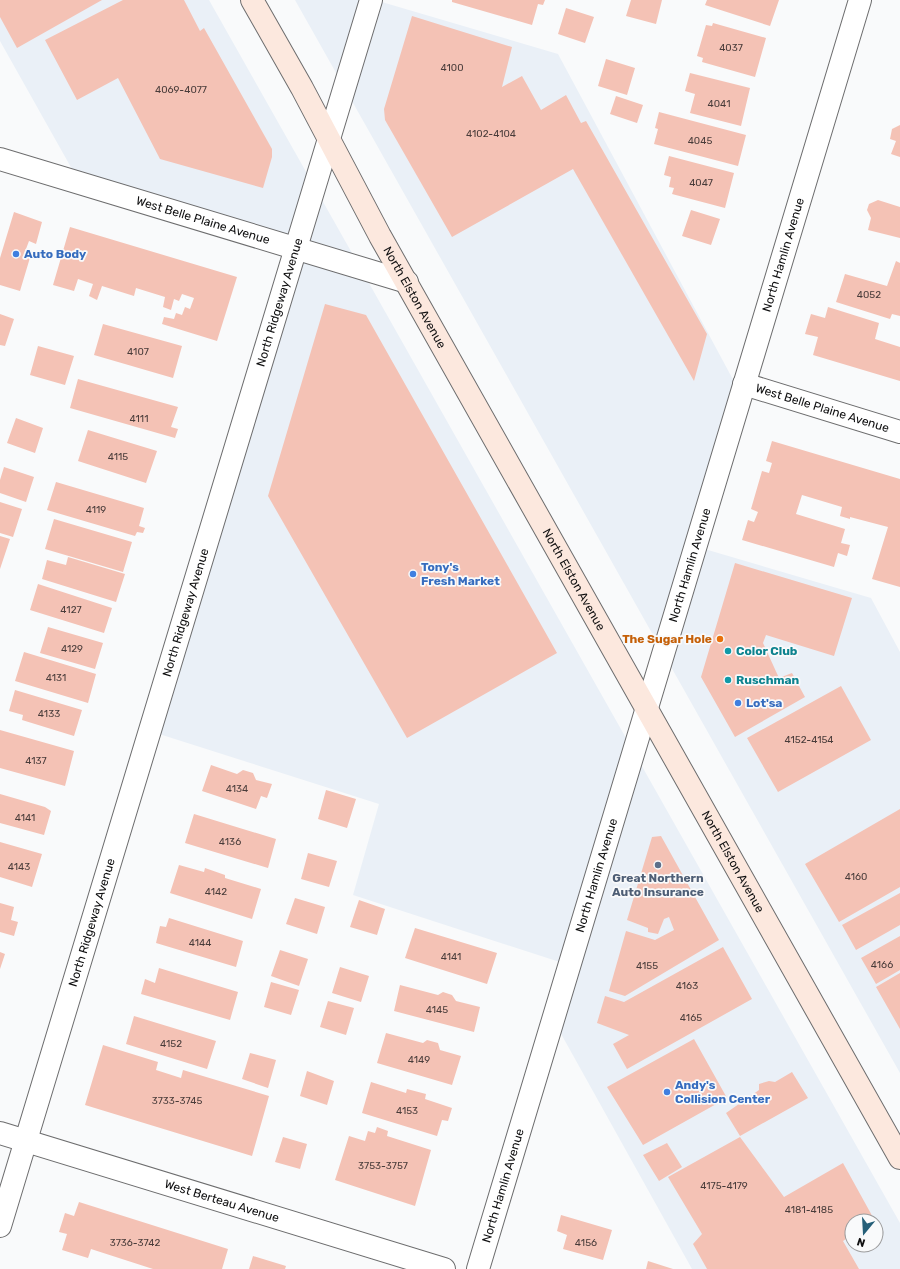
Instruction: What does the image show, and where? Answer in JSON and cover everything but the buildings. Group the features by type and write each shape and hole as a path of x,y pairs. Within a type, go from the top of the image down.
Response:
{"main road":[{"name":"North Elston Avenue","path":"252,0 302,88 380,236 900,1158"}],"street":[{"name":"North Ridgeway Avenue","path":"0,1226 371,0"},
{"name":"North Hamlin Avenue","path":"478,1269 860,0"},
{"name":"West Belle Plaine Avenue","path":"0,159 406,282"},
{"name":"West Belle Plaine Avenue","path":"744,384 900,432"},
{"name":"West Berteau Avenue","path":"0,1133 444,1269"}],"shaded area":[{"path":"0,0 209,0 900,1223 900,1269 692,1269 555,1023 572,966 353,895 379,804 156,733 304,248 77,178 0,41"},
{"path":"295,0 375,0 558,54 737,387 691,545 871,598 900,652 900,1073"}],"place":[{"name":"Auto Body","path":"16,254"},
{"name":"Tony's Fresh Market","path":"413,574"},
{"name":"The Sugar Hole","path":"720,639"},
{"name":"Color Club","path":"728,651"},
{"name":"Ruschman","path":"728,680"},
{"name":"Lot'sa","path":"738,703"},
{"name":"Great Northern Auto Insurance","path":"658,865"},
{"name":"Andy's Collision Center","path":"667,1092"}]}
